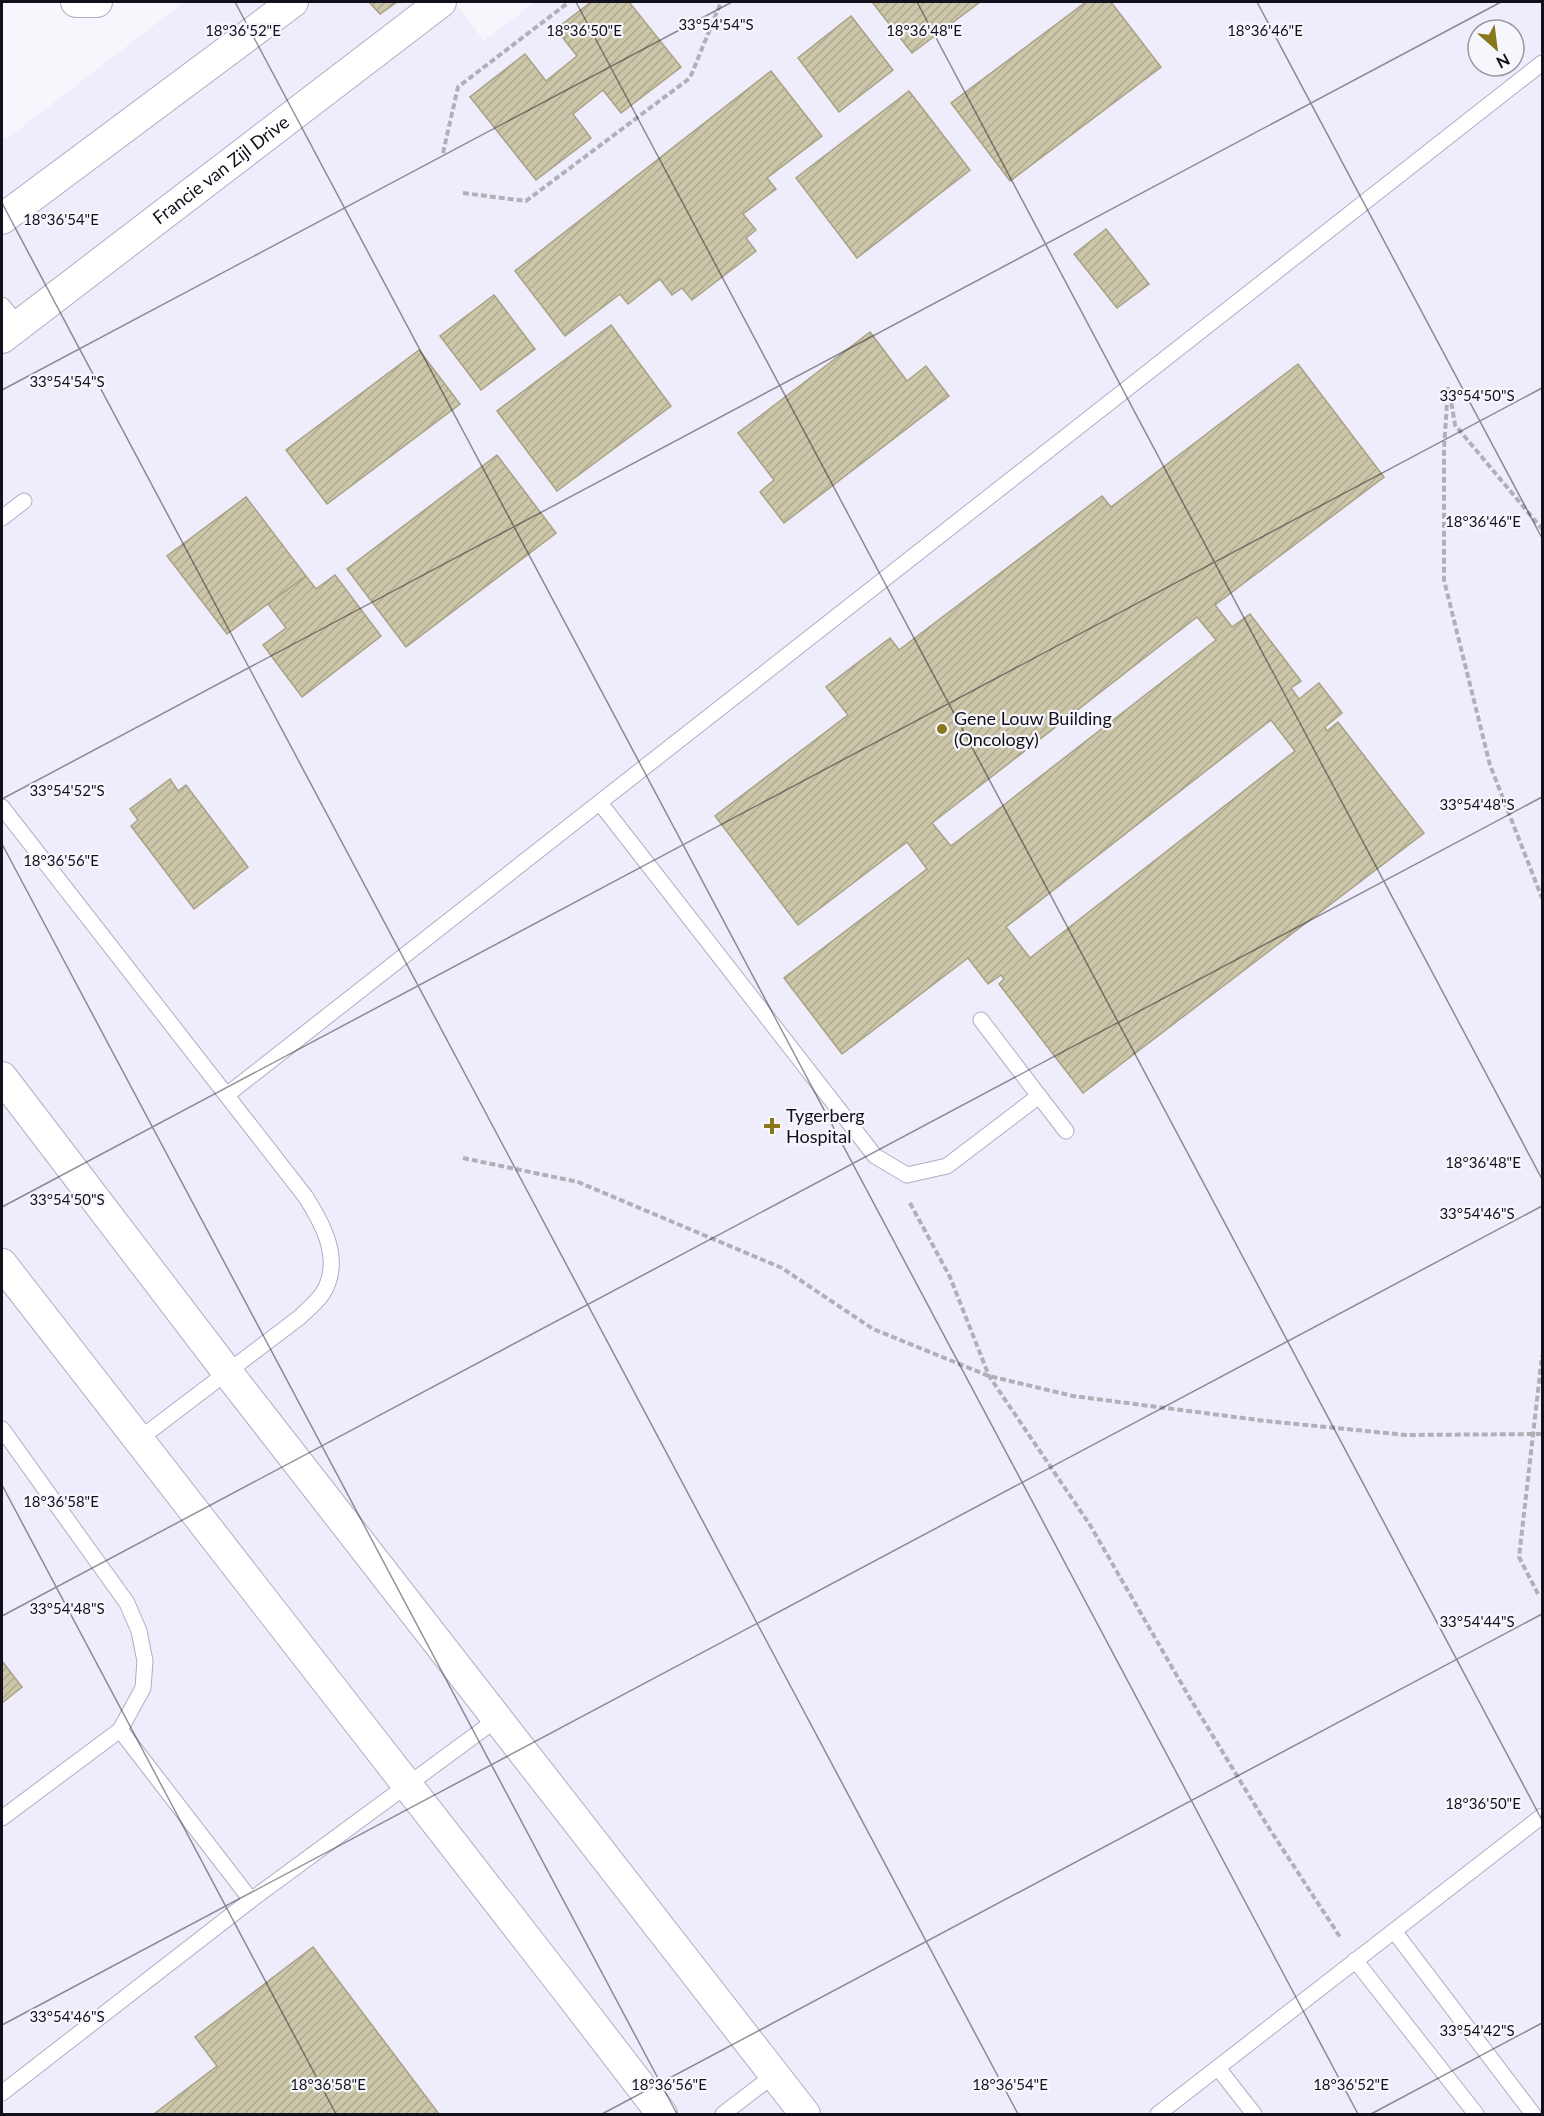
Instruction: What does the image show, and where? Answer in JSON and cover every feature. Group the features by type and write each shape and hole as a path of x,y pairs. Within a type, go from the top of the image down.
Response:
{"street":[{"path":"76,2 96,2"},
{"path":"2,219 293,2"},
{"name":"Francie van Zijl Drive","path":"7,323 441,2"},
{"path":"2,1077 228,1373 805,2115"},
{"path":"2,1264 407,1783 662,2115"}],"lane":[{"path":"228,1094 1542,63"},
{"path":"2,518 24,501"},
{"path":"600,803 875,1156 907,1175 947,1166 1039,1096"},
{"path":"2,807 228,1094 305,1196 322,1224 331,1251 330,1272 323,1292 300,1317 138,1440"},
{"path":"981,1020 1066,1131"},
{"path":"2,1429 127,1603 139,1631 146,1661 143,1688 120,1730 2,1818"},
{"path":"2,2092 251,1900 497,1719"},
{"path":"120,1730 251,1900"},
{"path":"1158,2115 1542,1816"},
{"path":"1394,1931 1533,2115"},
{"path":"1355,1960 1476,2115"},
{"path":"1218,2068 1254,2115"},
{"path":"723,2115 774,2075"}],"path":[{"path":"443,153 458,87 569,2"},
{"path":"463,193 526,201 690,78 722,2"},
{"path":"1542,529 1455,425 1448,387 1443,449 1444,580 1490,765 1542,898"},
{"path":"463,1158 578,1182 782,1268 873,1329 989,1376 1073,1396 1266,1421 1406,1434 1532,1436 1542,1434"},
{"path":"907,1175 910,1207 951,1277 989,1376 1090,1524 1230,1765 1355,1960"},
{"path":"1538,1594 1519,1557 1542,1356"}],"shaded area":[{"name":"Tygerberg Hospital","path":"184,2 455,2 484,41 535,2 1542,2 1542,2114 2,2114 2,138 8,138"}],"building":[{"path":"369,2 397,2 380,14"},
{"path":"591,2 629,2 681,67 621,113 603,90 573,114 591,138 536,180 470,97 525,54 546,81 577,56 556,29"},
{"path":"872,2 980,2 912,53"},
{"path":"1086,2 1111,2 1161,67 1010,181 951,103"},
{"path":"851,16 893,70 839,112 798,58"},
{"path":"771,71 822,136 767,178 776,189 743,214 756,230 746,238 756,251 692,300 682,288 672,295 660,279 628,304 620,294 565,336 515,271"},
{"path":"909,91 970,170 857,258 796,178"},
{"path":"1106,229 1149,284 1117,308 1074,254"},
{"path":"494,295 535,349 481,390 440,336"},
{"path":"611,325 671,406 557,491 497,411"},
{"path":"870,332 907,381 926,366 949,396 784,523 760,492 774,480 738,433"},
{"path":"419,350 460,404 327,504 286,450"},
{"name":"Gene Louw Building (Oncology)","path":"1298,364 1384,477 1215,605 1232,627 1250,614 1301,681 1291,688 1299,699 1319,683 1342,713 1325,727 1327,731 1338,722 1424,833 1083,1093 999,984 1004,979 1001,975 988,984 968,958 842,1054 784,978 927,869 907,842 798,925 715,816 848,715 826,687 890,638 899,650 1102,496 1111,507","holes":["1197,617 1216,640 951,846 932,823","1271,720 1295,751 1030,958 1006,927"]},
{"path":"497,455 556,533 406,647 347,569"},
{"path":"246,497 306,576 227,634 167,556"},
{"path":"335,575 381,636 302,697 263,645 286,628 268,604 306,576 316,589"},
{"path":"170,779 178,791 186,785 248,867 194,909 131,826 138,820 130,809"},
{"path":"2,1661 22,1687 2,1703"},
{"path":"313,1947 439,2114 154,2114 217,2066 195,2037"}],"place":[{"name":"Gene Louw Building (Oncology)","path":"942,729"},
{"name":"Tygerberg Hospital","path":"772,1126"}]}
